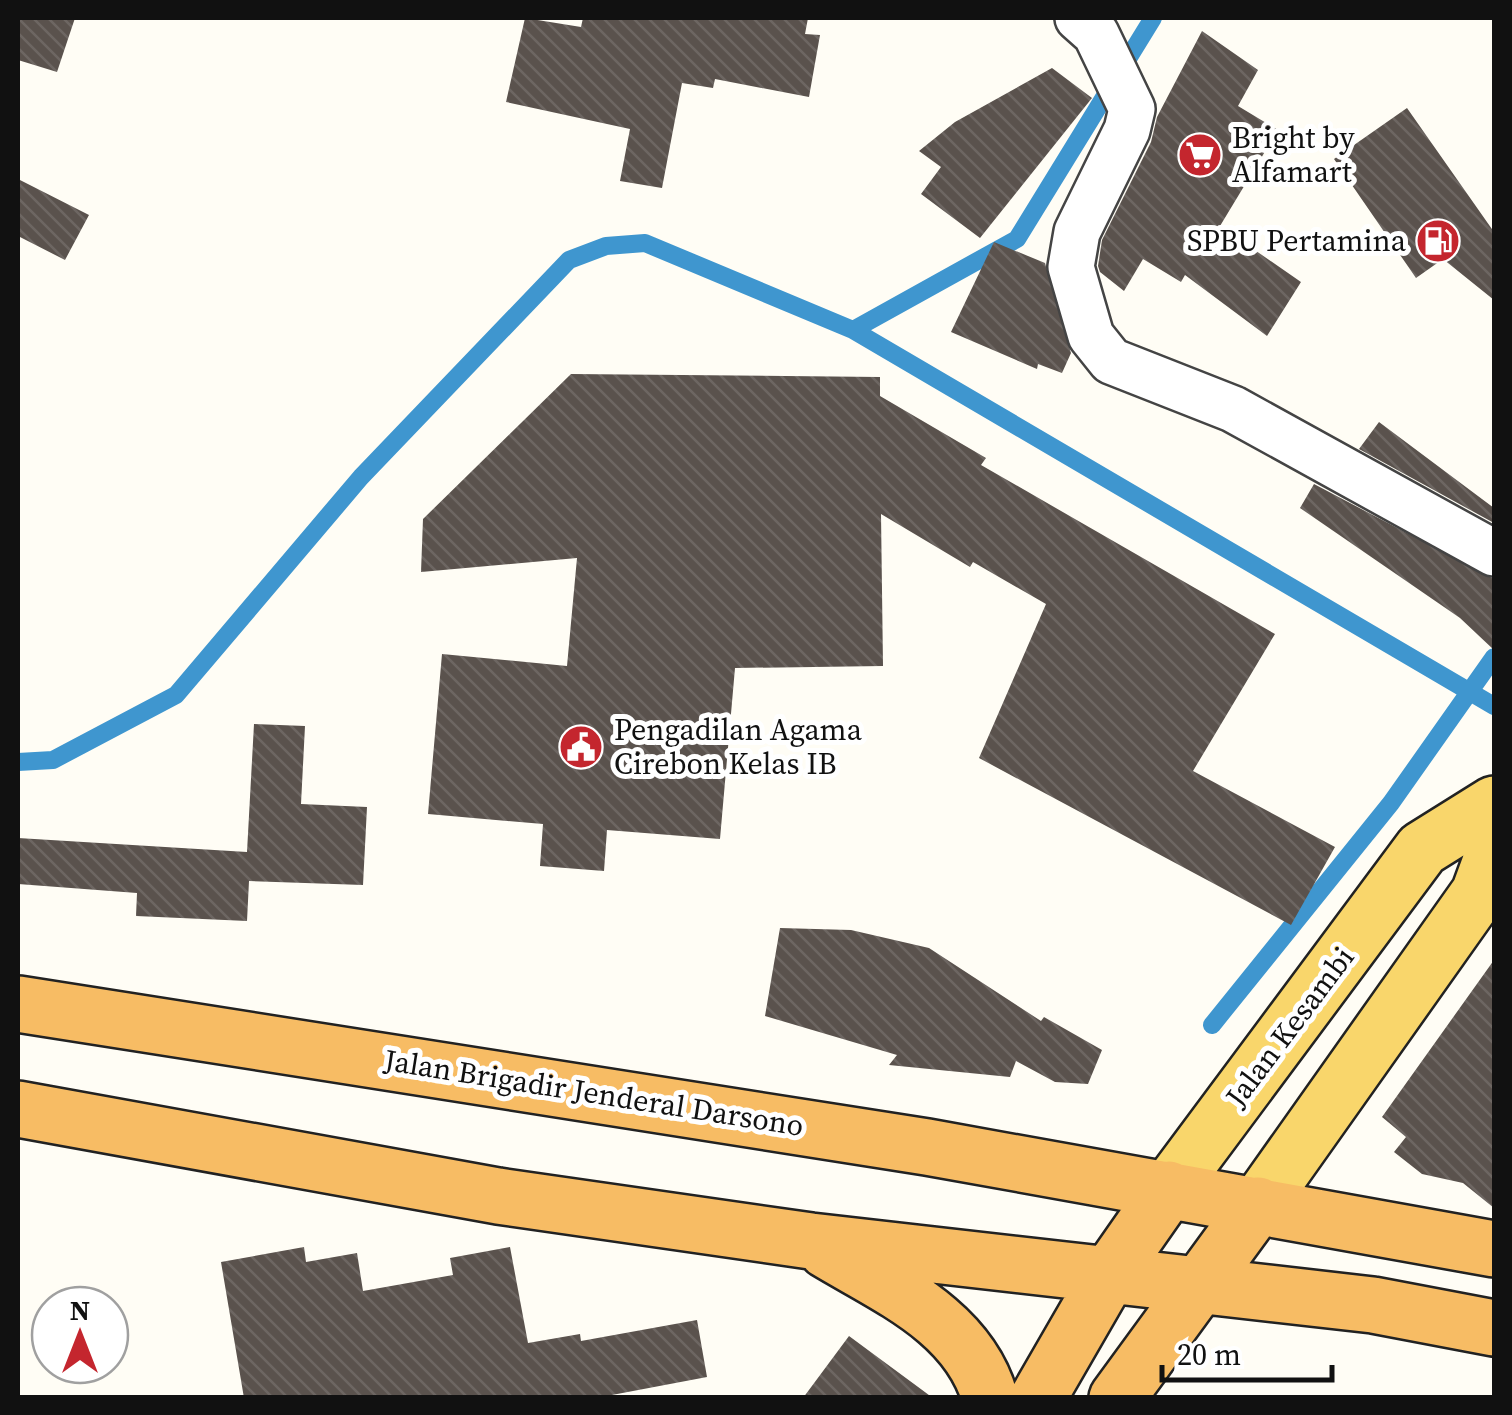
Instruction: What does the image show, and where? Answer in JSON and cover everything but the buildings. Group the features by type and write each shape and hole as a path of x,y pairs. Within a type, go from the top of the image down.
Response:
{"highway":[{"name":"Jalan Brigadir Jenderal Darsono","path":"18,1004 393,1061 1169,1190 1494,1249"},
{"path":"18,1109 498,1196 811,1241 1373,1306 1494,1328"},
{"name":"Jalan Kesambi","path":"1038,1398 1109,1275 1169,1190"},
{"path":"1117,1398 1258,1206"},
{"path":"811,1241 941,1324 964,1345 990,1398"}],"main road":[{"name":"Jalan Kesambi","path":"1169,1190 1422,849 1494,804"},
{"path":"1258,1206 1479,893 1494,852"}],"street":[{"path":"1087,26 1132,109 1127,130 1077,232 1070,267 1091,336 1111,361 1233,409 1494,554"}],"waterway":[{"path":"18,762 53,760 176,695 361,477 569,260 606,246 645,243 853,330 1017,239 1153,18"},
{"path":"853,330 1494,706"},
{"path":"1212,1025 1391,803 1494,657"}],"place":[{"name":"Bright by Alfamart","path":"1200,155"},
{"name":"SPBU Pertamina","path":"1438,241"},
{"name":"Pengadilan Agama Cirebon Kelas IB","path":"581,747"}]}
